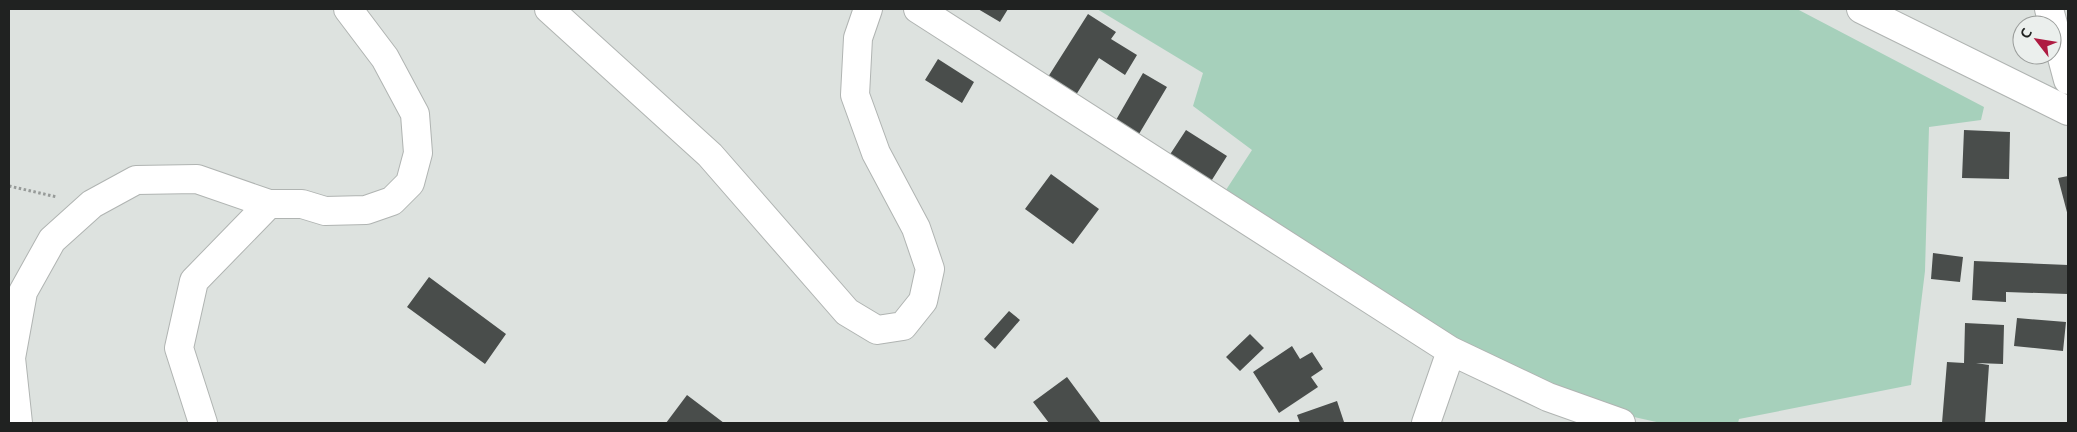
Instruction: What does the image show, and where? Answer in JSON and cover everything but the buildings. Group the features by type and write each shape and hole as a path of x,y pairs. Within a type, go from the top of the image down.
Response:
{"street":[{"path":"18,423 10,358 23,292 52,240 92,204 136,180 196,179 269,204 302,204 325,211 366,210 392,201 410,183 418,153 415,114 385,58 348,9"},
{"path":"549,9 710,155 847,312 877,330 903,326 923,301 930,269 916,228 876,153 855,95 858,38 868,9"},
{"path":"918,9 1451,351 1548,396 1621,423"},
{"path":"1862,9 2068,111"},
{"path":"2049,9 2068,80"},
{"path":"203,423 179,348 194,281 269,204"},
{"path":"1426,423 1451,351"}],"path":[{"path":"9,186 92,204"}],"green space":[{"path":"1097,9 1797,9 1984,107 1981,120 1929,127 1925,271 1911,385 1739,419 1738,423 1661,423 1598,409 1460,347 1224,193 1252,150 1193,106 1203,73"}]}
